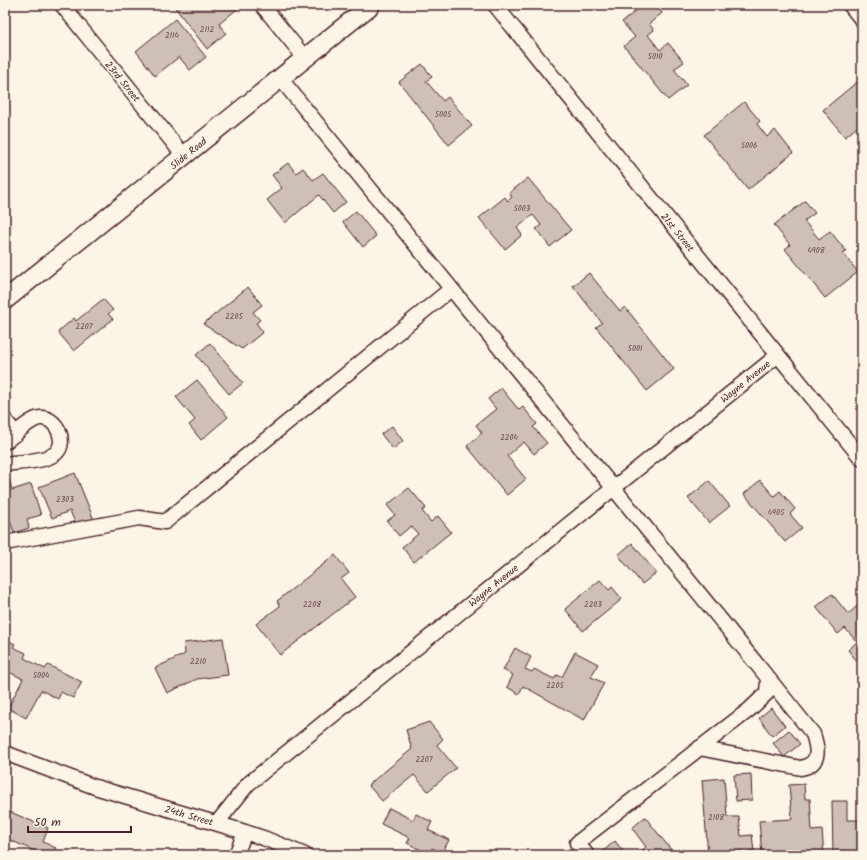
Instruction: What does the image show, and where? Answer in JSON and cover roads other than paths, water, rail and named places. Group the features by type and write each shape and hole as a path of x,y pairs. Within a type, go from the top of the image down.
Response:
{"main road":[{"name":"Slide Road","path":"5,300 371,5"}],"street":[{"name":"23rd Street","path":"62,5 184,156"},
{"path":"262,5 305,58"},
{"name":"21st Street","path":"495,5 862,459"},
{"path":"850,5 862,20"},
{"path":"280,78 813,734 816,743 817,755 814,762 808,767 801,768 699,748"},
{"path":"5,543 139,518 165,522 451,289"},
{"name":"Wayne Avenue","path":"217,823 248,784 778,355"},
{"path":"5,420 10,438 33,420 40,418 48,419 52,422 61,435 62,441 57,452 44,459 5,464"},
{"path":"587,855 577,843 749,710 767,692 768,678"},
{"name":"24th Street","path":"5,753 95,787 246,832 305,855"},
{"path":"236,855 246,832"}]}
